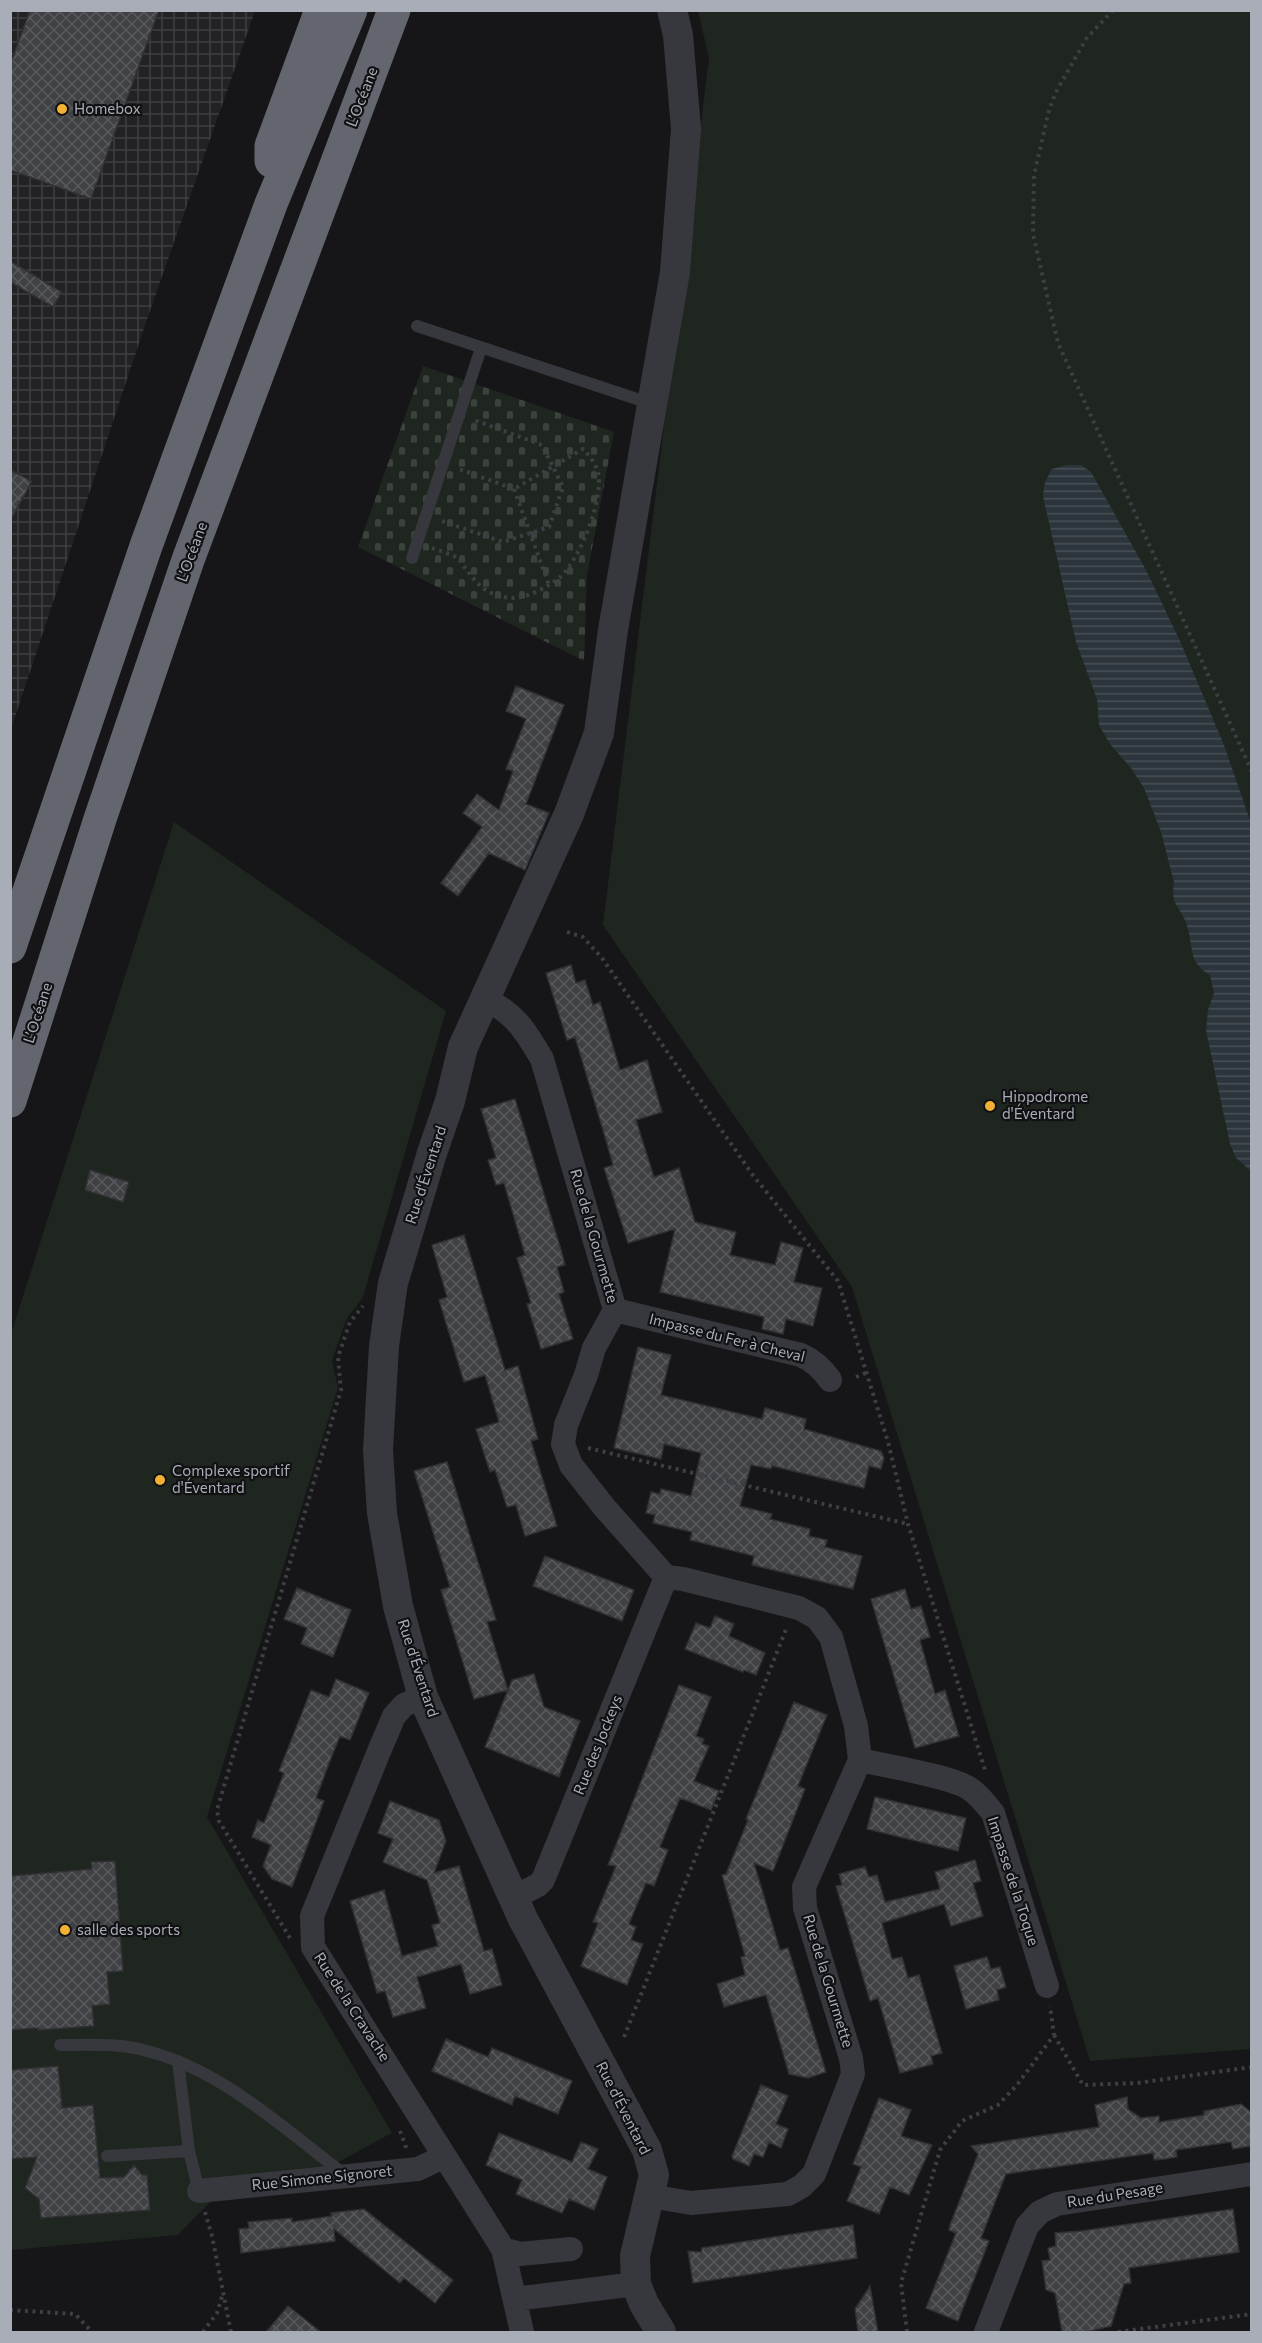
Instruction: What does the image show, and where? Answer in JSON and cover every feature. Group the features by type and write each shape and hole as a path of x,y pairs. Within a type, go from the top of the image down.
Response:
{"highway":[{"path":"271,204 271,146 321,10"},
{"path":"10,947 146,546 271,204 351,10"},
{"name":"L’Océane","path":"10,1101 100,819 188,560 394,10"}],"street":[{"name":"Rue d'Éventard","path":"661,2332 644,2304 636,2284 635,2256 654,2175 647,2150 513,1898 423,1697 398,1606 382,1513 378,1450 384,1346 393,1283 450,1101 463,1047 569,814 599,733 613,630 675,272 686,129 678,35 672,10"},
{"name":"Rue de la Gourmette","path":"486,999 501,1007 522,1025 542,1059 615,1310 594,1348 566,1425 563,1444 571,1465 604,1507 666,1577"},
{"name":"Impasse du Fer à Cheval","path":"615,1310 801,1355 823,1369 830,1380"},
{"path":"666,1577 683,1579 799,1608 817,1618 831,1637 856,1726 860,1760"},
{"name":"Rue des Jockeys","path":"513,1898 543,1880 666,1577"},
{"name":"Rue de la Cravache","path":"423,1697 404,1705 394,1716 312,1916 313,1947 503,2249 522,2332"},
{"name":"Rue de la Gourmette","path":"650,2196 691,2203 789,2194 802,2186 814,2174 853,2074 851,2058 805,1908 804,1887 860,1760"},
{"name":"Impasse de la Toque","path":"860,1760 948,1780 968,1787 981,1798 993,1813 1047,1986"},
{"name":"Rue Simone Signoret","path":"199,2191 418,2169 444,2157"},
{"name":"Rue du Pesage","path":"986,2332 1027,2226 1040,2212 1056,2204 1251,2174"},
{"path":"503,2249 520,2254 571,2249"},
{"path":"515,2299 636,2284"}],"lane":[{"path":"417,326 652,404"},
{"path":"412,558 481,348"},
{"path":"60,2045 102,2044 146,2050 218,2079 345,2175"},
{"path":"178,2061 189,2151 199,2191"},
{"path":"107,2156 189,2151"}],"path":[{"path":"1113,10 1086,39 1056,92 1049,110 1034,175 1033,234 1058,343 1251,772"},
{"path":"426,516 503,542 549,527 563,487 542,445 459,415"},
{"path":"417,543 458,558 481,589 498,596 517,598 549,585 560,577 575,558 587,531 598,495 598,472 590,455 583,448 514,489 443,464"},
{"path":"514,489 549,585"},
{"path":"292,1941 219,1821 217,1810 341,1390 338,1357 350,1322 368,1299"},
{"path":"856,1377 866,1373"},
{"path":"587,1448 908,1524"},
{"path":"624,2037 788,1626"},
{"path":"1047,1986 1054,2035 1083,2085 1137,2084 1251,2067"},
{"path":"907,2332 901,2283 940,2150 962,2121 998,2105 1017,2085 1054,2035"},
{"path":"398,2124 408,2153"},
{"path":"199,2191 212,2236 231,2332"},
{"path":"202,2332 217,2313 223,2292"},
{"path":"10,2310 75,2314 92,2332"},
{"path":"1118,2332 1251,2314"}],"shaded area":[{"path":"11,11 255,11 145,325 11,729"},
{"path":"1067,465 1081,465 1091,472 1146,570 1180,641 1224,745 1251,823 1251,1171 1236,1158 1230,1144 1206,1030 1208,1010 1214,993 1210,975 1194,959 1185,919 1175,902 1174,882 1161,832 1144,788 1131,768 1110,744 1099,725 1097,699 1076,642 1043,496 1045,482 1052,469"}],"green space":[{"name":"Hippodrome d'Éventard","path":"698,11 1251,11 1251,2049 1090,2061 852,1287 603,925 709,58"},
{"path":"423,366 614,432 587,575 584,661 358,547"},
{"name":"Complexe sportif d'Éventard","path":"174,822 446,1011 363,1297 346,1320 332,1361 338,1388 207,1817 392,2133 329,2167 213,2199 178,2235 11,2250 11,1334"}],"building":[{"name":"Homebox","path":"30,10 159,10 91,199 10,170 10,65"},
{"path":"10,261 62,292 53,307 10,282"},
{"path":"10,470 32,481 10,521"},
{"path":"516,686 564,705 526,804 549,813 525,870 489,853 458,896 441,883 482,827 463,813 477,794 499,810 513,771 506,769 526,719 506,711"},
{"path":"571,965 576,983 585,980 593,1005 600,1002 620,1070 647,1060 662,1112 636,1120 654,1177 679,1168 695,1222 736,1232 730,1255 775,1265 781,1242 803,1248 794,1282 822,1288 813,1326 786,1319 783,1334 762,1329 764,1317 660,1292 675,1229 628,1243 604,1168 613,1165 575,1037 567,1040 546,973"},
{"path":"515,1099 565,1265 557,1267 564,1292 559,1294 573,1339 541,1349 527,1304 531,1303 517,1258 525,1255 504,1183 496,1185 488,1160 496,1158 481,1109"},
{"path":"90,1170 129,1182 123,1202 85,1190"},
{"path":"464,1235 505,1370 518,1366 538,1439 531,1441 557,1526 525,1536 516,1505 507,1507 495,1470 490,1472 476,1429 499,1422 485,1375 464,1382 439,1300 447,1297 432,1245"},
{"path":"638,1347 671,1355 661,1395 762,1419 765,1408 806,1419 804,1429 881,1451 884,1458 881,1469 869,1466 864,1488 772,1466 771,1469 751,1465 740,1506 772,1514 770,1519 810,1529 809,1536 827,1540 825,1547 862,1556 853,1589 752,1565 754,1556 690,1540 692,1532 653,1523 655,1515 646,1513 651,1492 660,1494 661,1489 691,1496 701,1453 664,1444 661,1459 614,1448"},
{"path":"447,1462 496,1620 487,1622 508,1690 474,1699 441,1590 450,1587 414,1471"},
{"path":"545,1556 634,1590 622,1621 533,1586"},
{"path":"297,1588 351,1610 333,1657 301,1644 307,1628 284,1619"},
{"path":"905,1589 911,1609 921,1606 930,1637 920,1640 935,1694 945,1690 959,1736 915,1748 871,1599"},
{"path":"715,1616 734,1624 729,1636 765,1653 756,1675 685,1649 696,1623 710,1628"},
{"path":"534,1674 544,1707 580,1721 559,1777 485,1747 512,1680"},
{"path":"336,1679 369,1693 350,1740 340,1736 330,1761 316,1798 324,1801 292,1887 272,1879 263,1866 271,1845 252,1837 258,1820 264,1823 284,1773 279,1771 311,1690 329,1697"},
{"path":"679,1685 711,1697 696,1736 704,1739 702,1744 709,1746 694,1781 719,1791 711,1810 680,1798 660,1847 668,1850 654,1886 646,1883 629,1924 636,1927 631,1940 643,1944 627,1985 581,1966 598,1923 593,1922 616,1866 608,1865"},
{"path":"794,1702 827,1715 798,1786 805,1789 773,1871 754,1863 780,1950 788,1948 826,2072 808,2078 789,2074 766,1995 724,2007 717,1984 745,1975 741,1957 745,1956 722,1875 726,1874"},
{"path":"875,1797 966,1818 958,1851 867,1829"},
{"path":"390,1801 439,1820 446,1841 434,1873 459,1866 484,1951 492,1949 502,1985 470,1994 461,1964 417,1977 426,2008 393,2017 385,1991 377,1993 350,1901 384,1890 402,1956 438,1946 432,1925 440,1923 427,1880 383,1862 393,1839 378,1833"},
{"path":"975,1860 981,1881 973,1883 983,1916 951,1926 944,1904 882,1923 892,1959 902,1957 908,1978 919,1975 942,2053 931,2056 933,2064 900,2073 878,1998 870,2001 836,1886 842,1885 839,1874 865,1867 869,1877 877,1875 885,1902 940,1889 935,1872"},
{"name":"salle des sports","path":"115,1861 123,1971 107,1972 110,2004 92,2006 94,2026 10,2030 10,1876 92,1869 91,1862"},
{"path":"987,1957 991,1969 1000,1967 1006,1987 997,1990 999,2000 966,2009 954,1966"},
{"path":"446,2039 488,2057 492,2048 572,2081 558,2114 515,2096 512,2105 432,2071"},
{"path":"58,2066 62,2108 93,2105 100,2178 124,2177 134,2165 142,2175 147,2175 150,2210 41,2218 39,2199 25,2188 37,2157 10,2159 10,2070"},
{"path":"761,2085 788,2096 776,2124 788,2129 781,2148 769,2142 763,2157 754,2154 749,2166 733,2159 732,2156"},
{"path":"1127,2097 1128,2109 1141,2118 1159,2116 1159,2122 1204,2115 1204,2111 1241,2104 1251,2112 1251,2146 1233,2149 1231,2142 1176,2150 1177,2157 1165,2159 1154,2160 1153,2153 1006,2174 981,2238 989,2241 958,2321 926,2308 956,2233 949,2230 950,2225 978,2154 971,2146 1099,2127 1095,2105"},
{"path":"879,2098 911,2110 901,2136 932,2145 909,2195 890,2187 879,2214 847,2201 861,2167 853,2164"},
{"path":"499,2133 572,2162 581,2142 598,2149 588,2169 607,2177 594,2210 569,2199 562,2213 516,2194 522,2180 486,2165"},
{"path":"364,2209 453,2280 435,2303 404,2278 400,2283 334,2229 335,2241 241,2253 239,2229 249,2228 248,2222 292,2218 292,2222 332,2216 331,2213"},
{"path":"1233,2209 1239,2252 1129,2268 1131,2283 1124,2284 1111,2326 1086,2332 1062,2332 1055,2293 1046,2290 1042,2261 1050,2260 1048,2248 1056,2246 1055,2233"},
{"path":"853,2225 857,2258 693,2283 688,2251 701,2252 702,2248"},
{"path":"870,2286 878,2332 858,2332 855,2309"},
{"path":"288,2306 321,2332 266,2332"}],"place":[{"name":"Homebox","path":"62,109"},
{"name":"Hippodrome d'Éventard","path":"990,1106"},
{"name":"Complexe sportif d'Éventard","path":"160,1480"},
{"name":"salle des sports","path":"65,1930"}]}
